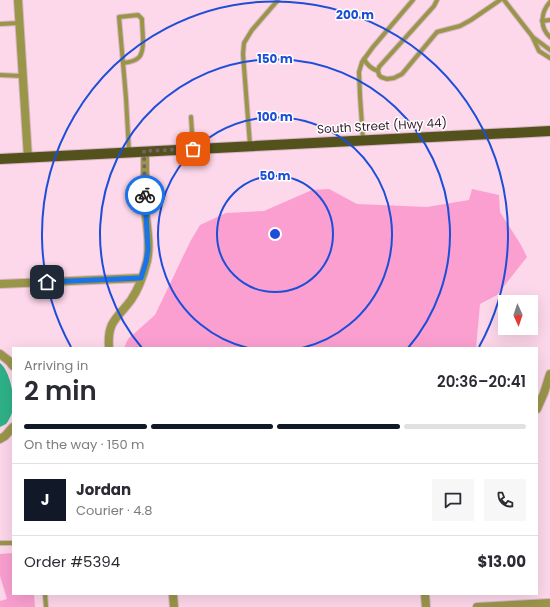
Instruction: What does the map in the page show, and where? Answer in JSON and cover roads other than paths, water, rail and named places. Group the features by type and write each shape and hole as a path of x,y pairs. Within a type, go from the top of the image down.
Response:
{"main road":[{"name":"South Street (Hwy 44)","path":"0,159 550,131"}],"street":[{"path":"18,0 28,158"},
{"path":"109,347 111,326 133,296 146,262 148,250 144,151"},
{"path":"0,284 141,278"},
{"path":"0,354 12,365"},
{"path":"538,407 550,374"},
{"path":"0,439 12,430"},
{"path":"173,595 174,607"},
{"path":"425,595 426,607"},
{"path":"477,607 541,605 550,603"}],"lane":[{"path":"250,146 243,54 244,43 252,30 278,0"},
{"path":"363,140 360,96 360,72 362,62 372,47 412,0"},
{"path":"378,71 434,6 437,0"},
{"path":"364,59 367,64 371,68 378,71 379,75 382,77 387,79 394,78 402,74 437,32 460,26 500,0"},
{"path":"504,0 532,36 550,50"},
{"path":"550,2 544,8 542,21 546,33 550,37"},
{"path":"123,63 135,60 143,51 142,19 138,15 119,17 129,152"},
{"path":"542,21 550,20"},
{"path":"0,24 19,23"},
{"path":"532,36 538,50 550,58"},
{"path":"0,75 22,76"},
{"path":"191,117 193,149"},
{"path":"0,543 12,543"},
{"path":"45,595 46,607"}]}
